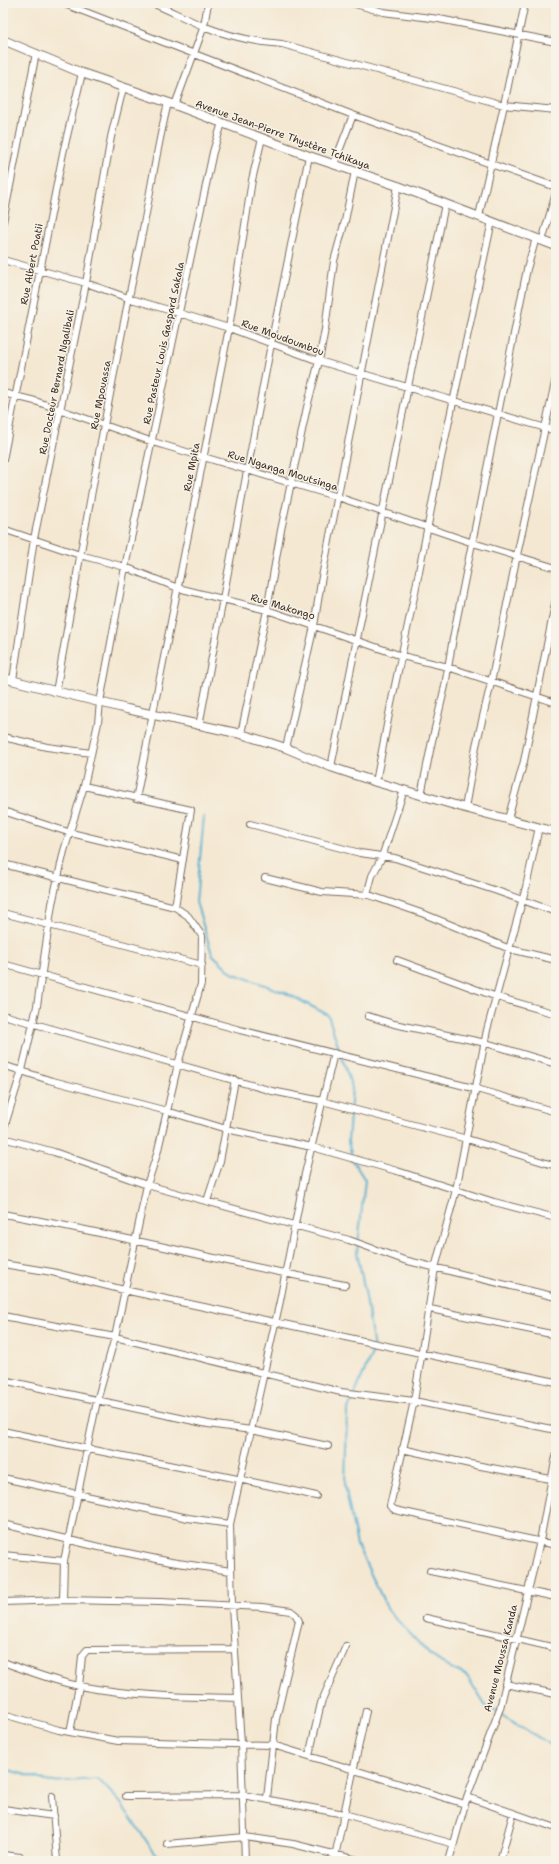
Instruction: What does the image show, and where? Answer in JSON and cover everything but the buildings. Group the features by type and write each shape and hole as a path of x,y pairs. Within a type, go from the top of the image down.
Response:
{"street":[{"path":"62,3 194,52 353,115 556,187"},
{"path":"152,3 204,26 257,42 282,44 504,105 556,110"},
{"name":"Rue Mpouassa","path":"56,692 104,425 160,137 171,104 204,26 208,3"},
{"path":"352,3 383,12 439,19 556,42"},
{"path":"479,216 504,105 524,3"},
{"name":"Avenue Jean-Pierre Thystère Tchikaya","path":"3,40 82,73 171,104 309,156 398,186 556,246"},
{"path":"3,222 36,53"},
{"name":"Rue Albert Poatii","path":"3,460 63,153 82,73"},
{"name":"Rue Docteur Bernard Ngalibali","path":"13,680 34,539 86,283 111,137 123,88"},
{"path":"334,164 353,115"},
{"name":"Rue Pasteur Louis Gaspard Sakala","path":"3,1131 22,1070 33,1024 48,925 57,878 71,833 92,754 98,723 100,702 125,568 153,442 178,313 213,152 222,123"},
{"name":"Rue Mpita","path":"136,799 229,328 252,180 262,138"},
{"path":"199,726 271,344 282,298 309,156"},
{"path":"241,734 267,610 281,530 292,484 307,407 319,361 334,261 346,221 355,171"},
{"path":"286,748 314,626 320,582 338,497 398,186"},
{"path":"421,795 527,269 556,193"},
{"path":"331,768 444,204"},
{"path":"376,782 452,401 492,221"},
{"name":"Rue Moudoumbou","path":"3,260 86,283 128,298 229,328 319,361 556,431"},
{"path":"465,808 476,746 491,683 517,555 556,378"},
{"name":"Rue Nganga Moutsinga","path":"3,393 35,401 59,411 153,442 338,497 427,526 473,543 556,568"},
{"name":"Rue Makongo","path":"3,529 80,555 125,568 178,588 267,610 357,639 402,656 448,667 491,683 556,703"},
{"path":"508,819 524,761 556,599"},
{"path":"3,678 199,726 241,734 286,748 331,768 376,782 465,808 556,831"},
{"path":"3,737 47,747 92,754"},
{"path":"84,786 136,799 191,810 176,907"},
{"path":"367,895 372,876 382,857 404,790"},
{"path":"3,811 71,833 183,860"},
{"path":"250,824 296,837 382,857 394,858 497,891 556,912"},
{"path":"539,827 510,949 487,1030 486,1043 469,1118 467,1139 456,1190 436,1268 423,1354 414,1401 402,1448 390,1506 392,1508 556,1545"},
{"path":"3,864 176,907 188,916 202,936 201,984 178,1064 157,1154 147,1185 115,1337 97,1400 64,1561 63,1600"},
{"path":"266,878 322,892 367,895 424,914 510,949 556,960"},
{"path":"3,913 202,965"},
{"path":"398,960 497,997 556,1014"},
{"path":"3,964 240,1030 476,1089 556,1112"},
{"path":"3,1016 272,1091 322,1101 467,1139 556,1166"},
{"path":"368,1016 394,1024 486,1043 556,1064"},
{"path":"245,1861 241,1744 232,1606 230,1524 286,1274 294,1226 334,1053"},
{"path":"3,1065 49,1080 167,1111 226,1129 312,1147 556,1218"},
{"path":"207,1201 220,1161 234,1080"},
{"path":"3,1138 54,1152 147,1185 349,1240 404,1260 556,1297"},
{"path":"3,1214 51,1222 286,1274 345,1285"},
{"path":"3,1264 52,1272 124,1290 556,1382"},
{"path":"430,1309 556,1335"},
{"path":"3,1316 115,1337 341,1392 414,1401 556,1430"},
{"path":"3,1380 208,1424 250,1430 328,1446"},
{"path":"3,1431 87,1450 240,1479 316,1496"},
{"path":"402,1448 470,1464 553,1480"},
{"name":"Avenue Moussa Kanda","path":"449,1861 466,1800 500,1708 515,1640 540,1542 553,1480 556,1456"},
{"path":"3,1478 188,1518 230,1524"},
{"path":"3,1524 99,1547 171,1562 232,1571"},
{"path":"3,1555 64,1561"},
{"path":"430,1571 556,1597"},
{"path":"3,1602 63,1600 160,1602 291,1611 296,1615 299,1621 276,1719 267,1798"},
{"path":"426,1618 515,1640 556,1648"},
{"path":"309,1756 321,1703 346,1646"},
{"path":"70,1732 79,1686 82,1656 87,1650 235,1648"},
{"path":"3,1662 52,1679 79,1686 154,1696 238,1698"},
{"path":"505,1684 556,1694"},
{"path":"334,1861 366,1710"},
{"path":"3,1714 70,1732 118,1742 273,1744 354,1770 466,1800 556,1828"},
{"path":"126,1796 243,1795 267,1798 344,1814 454,1844"},
{"path":"52,1796 57,1861"},
{"path":"3,1809 54,1816"},
{"path":"500,1861 513,1814"},
{"path":"167,1844 245,1837 293,1844 362,1861"},
{"path":"3,1855 20,1857"}],"waterway":[{"path":"204,816 196,902 212,954 232,973 286,993 328,1015 352,1088 348,1142 352,1157"},
{"path":"353,1161 365,1180 357,1253 365,1291 374,1349 347,1411 345,1486 357,1545 388,1610 430,1655 467,1676 485,1705 556,1748"},
{"path":"9,1770 50,1782 98,1779 120,1802 160,1861"}]}
